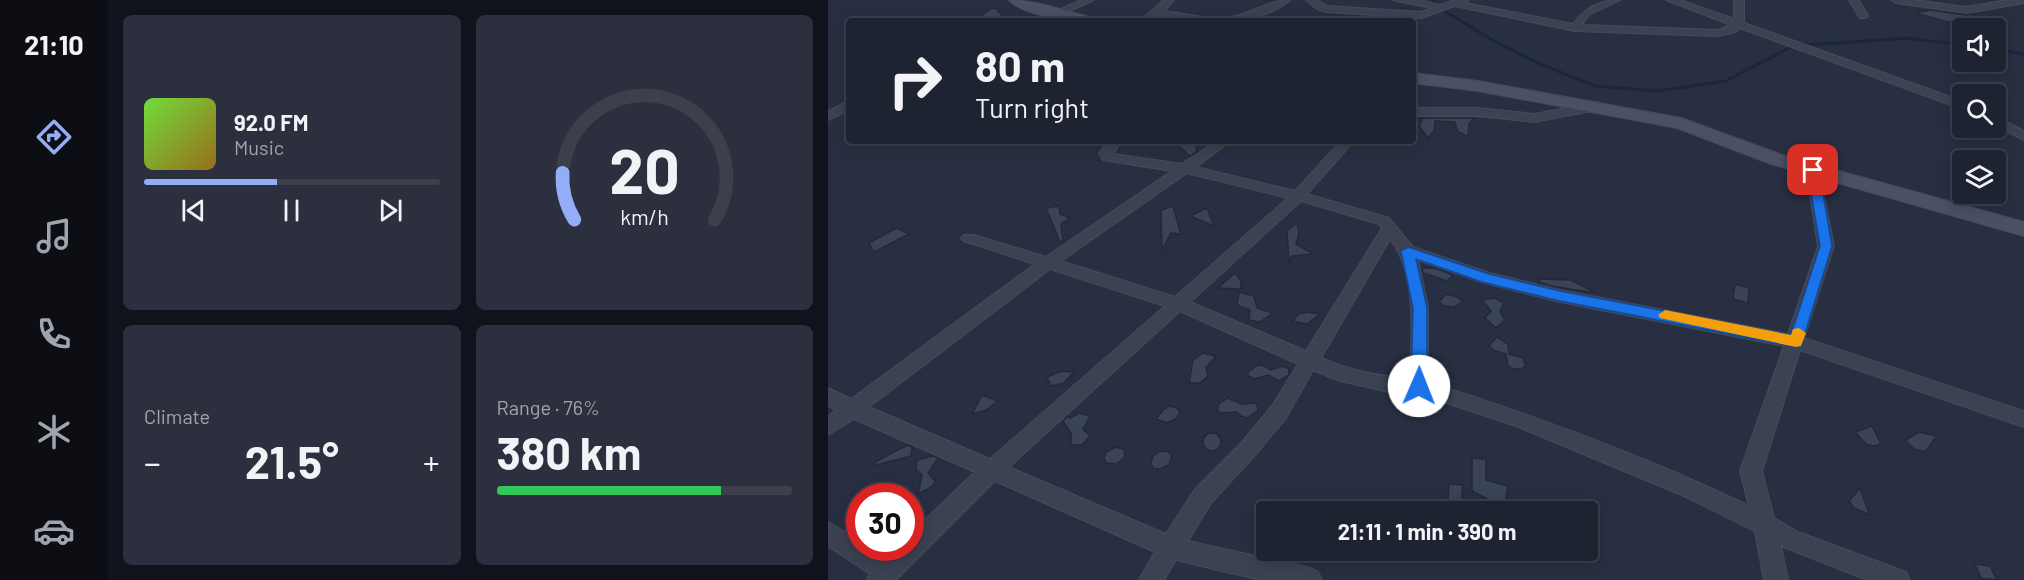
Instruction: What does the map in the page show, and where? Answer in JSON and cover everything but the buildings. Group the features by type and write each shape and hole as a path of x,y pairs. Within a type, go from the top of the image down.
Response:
{"main road":[{"path":"1016,0 1064,18"},
{"path":"1416,78 1478,86 1597,106 1681,123 1761,154 2024,229"}],"street":[{"path":"1064,18 1089,0"},
{"path":"1150,18 1169,0"},
{"path":"1236,18 1261,11 1285,0"},
{"path":"1311,0 1326,9 1422,15 1461,2 1575,28 1718,33 1732,30 1739,24 1739,0"},
{"path":"1397,0 1424,3 1441,9"},
{"path":"1575,28 1587,12 1615,0"},
{"path":"1671,0 1952,101"},
{"path":"1854,0 1863,16"},
{"path":"1896,0 1966,10 2024,0"},
{"path":"1354,18 1360,11"},
{"path":"1157,13 1200,18"},
{"path":"1416,111 1477,112 1535,118 1597,106"},
{"path":"828,116 846,107"},
{"path":"2006,126 2024,136"},
{"path":"1114,144 1106,153 1108,158 1186,169 1298,196 1371,216 1390,226 1408,251 1420,308 1419,386"},
{"path":"828,428 1049,262 1221,144"},
{"path":"828,533 883,576 993,469 1298,196 1345,144"},
{"path":"1776,580 1751,471 1796,342 1826,246 1813,170"},
{"path":"1151,580 1203,496 1269,426 1390,226"},
{"path":"969,238 1179,304 1340,374 1394,385 1419,386 1522,420 1692,489 1791,540 1898,580"},
{"path":"1408,251 1487,278 1560,296 1796,342 2024,419"},
{"path":"828,396 852,409 1172,548 1310,580"}],"waterway":[{"path":"1433,0 1441,9 1496,42 1540,64 1595,86 1658,91 1726,81 1793,46 1907,38 1952,44"},
{"path":"2006,51 2024,54"}],"slow traffic":[{"path":"1665,315 1796,342 1799,333"}],"route":[{"path":"1419,386 1420,308 1408,251 1487,278 1560,296 1653,312 1796,342 1826,246 1813,170"}]}
